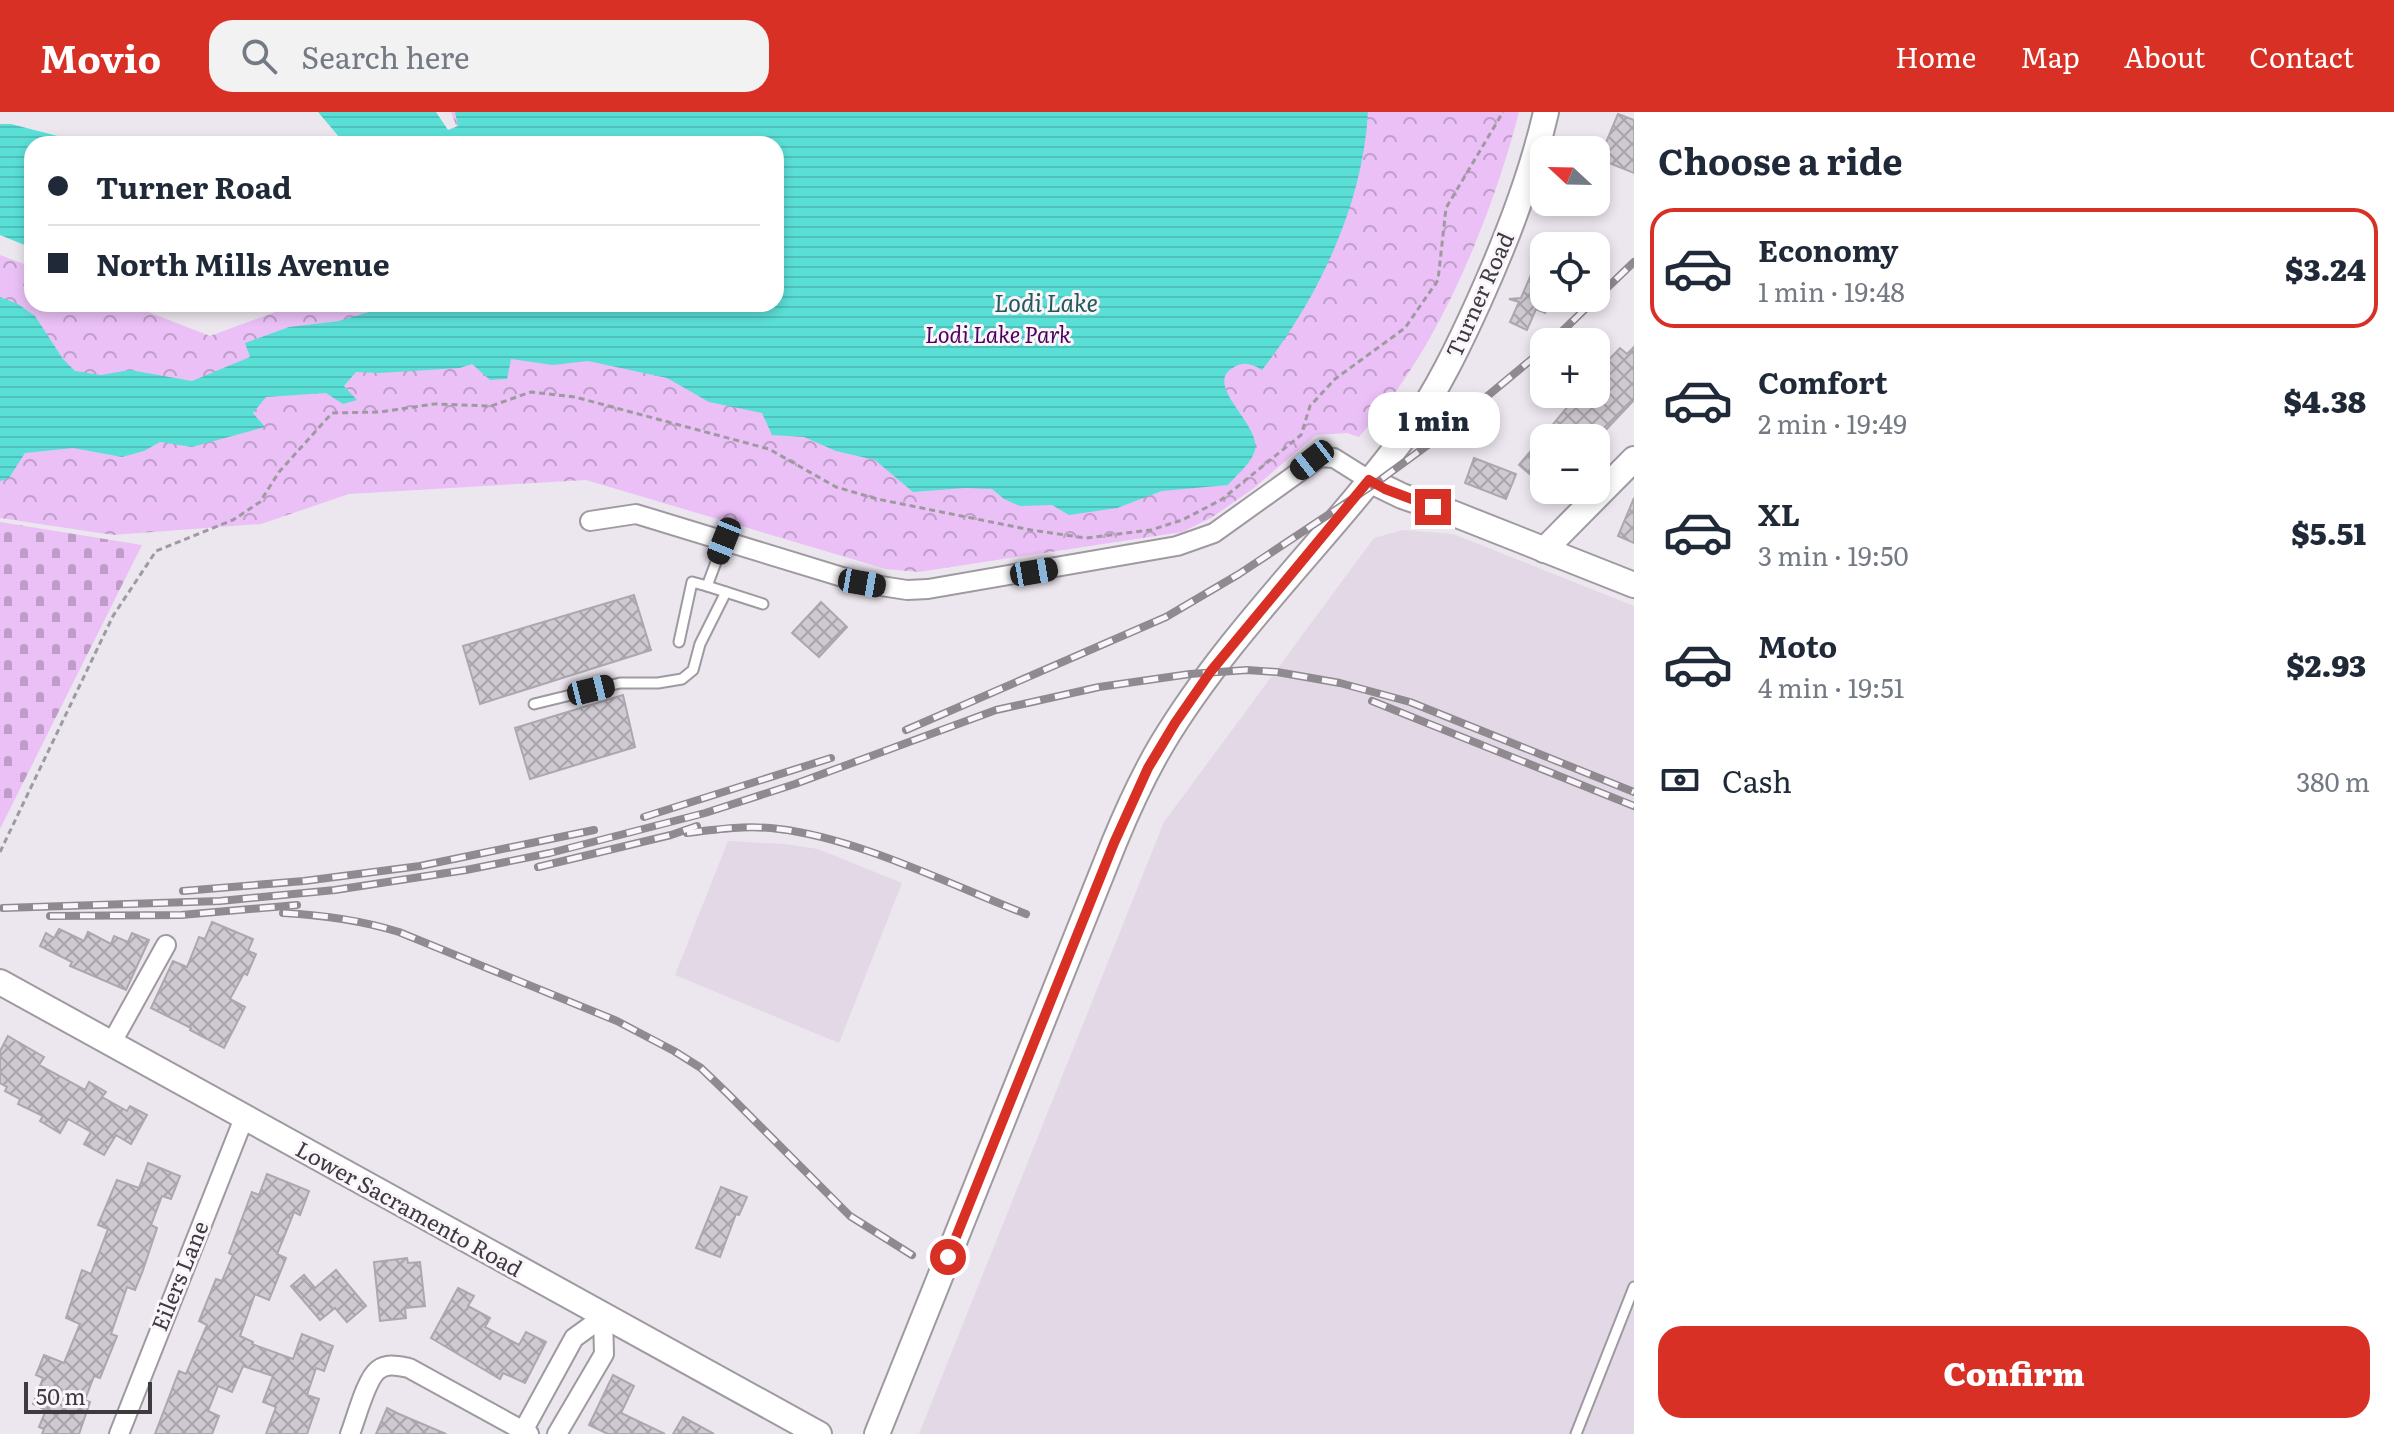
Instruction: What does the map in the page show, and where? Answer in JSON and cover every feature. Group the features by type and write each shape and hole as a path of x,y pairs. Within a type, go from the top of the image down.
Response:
{"main road":[{"name":"Turner Road","path":"877,1434 1114,843 1148,768 1218,662 1369,480 1433,394 1515,217 1546,112"},
{"path":"1544,550 1634,459"},
{"path":"1369,480 1402,496 1634,585"},
{"name":"Lower Sacramento Road","path":"0,982 819,1434"}],"street":[{"path":"590,521 636,514 862,583 907,590 928,589 1196,541 1214,533 1320,457 1334,458 1369,480"},
{"path":"111,1044 166,945"},
{"name":"Eilers Lane","path":"119,1434 244,1118"},
{"path":"350,1434 371,1378 379,1369 392,1365 409,1368 526,1432 574,1338 603,1317"},
{"path":"557,1434 604,1354 603,1317"}],"lane":[{"path":"707,586 724,541"},
{"path":"679,642 692,582 763,604"},
{"path":"534,704 620,683 658,683 682,679 693,670 700,644 726,592"},
{"path":"1576,1434 1634,1287"}],"path":[{"path":"0,852 113,616 156,551 233,520 260,502 279,472 332,413 380,412 434,404 491,406 531,392 575,397 769,449 836,487 877,499 1086,538 1151,530 1182,520 1221,500 1301,435 1310,406 1335,379 1405,328 1438,280 1446,208 1503,112"}],"shaded area":[{"path":"1403,530 1453,534 1634,606 1634,1434 919,1434 1164,822 1374,538"},
{"path":"728,841 818,849 902,883 839,1043 675,975"}],"green space":[{"name":"Lodi Lake Park","path":"451,112 1519,112 1469,259 1434,330 1382,411 1359,437 1347,433 1316,435 1254,488 1211,518 1182,532 918,572 886,569 586,480 349,494 261,524 113,535 0,518 0,255 24,264 24,312 148,312 210,336 275,312 784,312 784,136 460,136"},
{"path":"0,522 142,545 0,829"}],"water":[{"name":"Lodi Lake","path":"318,112 436,112 448,130 458,126 455,112 1368,112 1357,181 1347,215 1319,281 1283,342 1262,370 1244,364 1227,372 1224,382 1227,392 1249,427 1255,450 1228,485 1162,491 1117,508 1069,515 1052,505 1020,506 992,489 913,492 875,460 836,451 804,437 772,435 762,413 709,402 667,378 588,361 553,365 511,359 507,379 490,380 472,364 460,368 356,372 344,386 357,400 343,404 326,393 266,397 253,413 265,427 192,447 160,442 144,451 122,457 73,448 25,453 9,478 0,481 0,297 18,304 24,312 35,316 63,359 75,371 101,375 130,370 192,381 250,357 245,343 289,327 339,321 369,312 784,312 784,136 338,136"},
{"path":"0,124 58,136 24,136 24,245 0,235"}],"building":[{"path":"1618,114 1634,120 1634,173 1610,163 1609,136"},
{"path":"1530,277 1530,312 1535,312 1527,330 1510,322 1519,302 1509,299 1521,298"},
{"path":"1634,347 1634,400 1610,426 1553,424 1567,408 1610,408 1610,358 1620,348 1627,354"},
{"path":"1530,452 1530,474 1519,465"},
{"path":"1474,458 1516,474 1506,499 1465,483"},
{"path":"1634,498 1634,543 1618,536"},
{"path":"634,595 651,650 480,704 463,646"},
{"path":"821,602 847,627 819,657 792,633"},
{"path":"623,695 635,747 530,779 515,728"},
{"path":"212,922 253,939 248,951 256,954 247,975 244,973 230,999 245,1007 224,1048 151,1008 173,961 187,967 199,937 205,939"},
{"path":"59,929 84,941 88,932 111,944 114,936 128,942 132,933 149,940 126,990 70,966 72,962 40,946 46,933 54,938"},
{"path":"8,1036 44,1057 39,1065 85,1090 89,1082 106,1092 102,1097 127,1111 130,1106 147,1115 131,1144 116,1135 104,1155 84,1144 91,1132 68,1119 60,1133 40,1121 43,1116 18,1104 20,1099 5,1091 7,1087 0,1083 0,1051"},
{"path":"148,1163 180,1176 171,1199 162,1196 151,1225 157,1228 142,1273 135,1290 127,1287 111,1334 117,1336 100,1378 94,1376 85,1400 90,1402 79,1434 42,1434 44,1429 39,1427 46,1410 33,1404 43,1378 36,1375 44,1355 64,1363 80,1324 66,1318 82,1270 91,1274 108,1229 98,1225 117,1180 139,1188"},
{"path":"267,1174 309,1191 300,1215 294,1212 277,1254 286,1258 269,1300 255,1294 240,1336 252,1344 293,1359 302,1334 333,1346 324,1371 316,1368 307,1395 319,1399 307,1434 266,1434 276,1407 263,1402 273,1376 243,1366 232,1392 218,1386 208,1411 219,1416 212,1434 155,1434 179,1371 186,1374 207,1325 199,1321 216,1279 222,1281 233,1255 229,1253 252,1192 259,1195"},
{"path":"721,1187 747,1197 739,1215 736,1214 720,1257 696,1248"},
{"path":"407,1258 408,1263 420,1262 425,1306 405,1308 406,1318 380,1321 374,1262"},
{"path":"336,1270 366,1306 347,1322 335,1308 320,1320 291,1286 304,1275 315,1288"},
{"path":"458,1288 474,1296 468,1306 490,1318 485,1327 519,1345 526,1332 546,1342 525,1383 503,1373 500,1379 431,1338"},
{"path":"613,1375 634,1386 621,1413 665,1434 608,1434 589,1425"},
{"path":"387,1408 399,1414 446,1434 376,1434"},
{"path":"683,1417 714,1434 673,1434"}],"railway":[{"path":"1566,328 1634,262"},
{"path":"906,730 1166,617 1239,574 1432,442 1530,361"},
{"path":"3,908 220,901 335,890 466,870 550,853 705,813 795,784 996,710 1099,687 1190,674 1247,670 1340,683 1410,702 1634,792"},
{"path":"1372,701 1634,806"},
{"path":"644,817 831,758"},
{"path":"538,867 697,826"},
{"path":"687,833 756,827 809,834 872,852 1026,914"},
{"path":"183,891 304,881 420,866 594,830"},
{"path":"50,916 181,915 297,905"},
{"path":"283,913 341,919 399,932 617,1021 674,1051 701,1068 850,1216 912,1255"}],"route":[{"path":"948,1257 1114,843 1148,768 1175,723 1232,644 1369,480 1433,507"}]}
